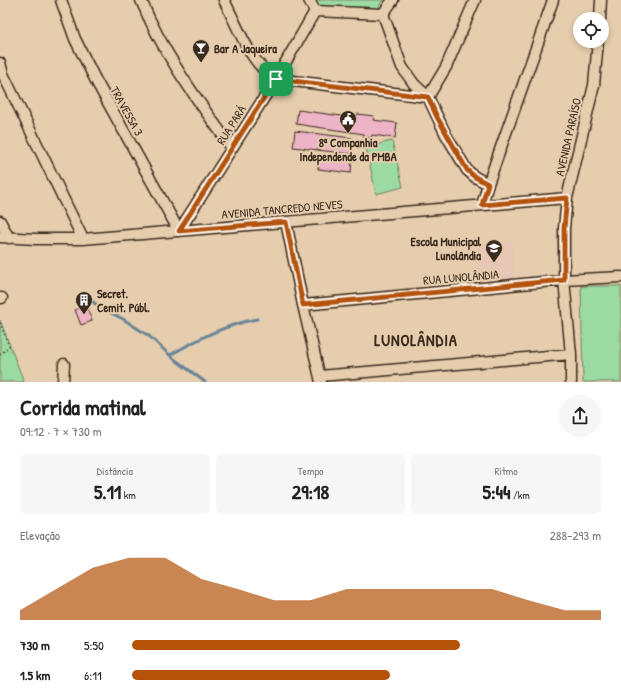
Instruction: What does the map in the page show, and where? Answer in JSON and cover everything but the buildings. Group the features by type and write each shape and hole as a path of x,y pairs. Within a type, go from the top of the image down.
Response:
{"street":[{"name":"TRAVESSA 3","path":"61,0 75,39 94,79 179,231"},
{"path":"141,0 169,57 193,95 232,148"},
{"path":"224,0 252,57 265,72 276,79 428,97"},
{"path":"309,0 315,11 383,14"},
{"path":"383,14 393,0"},
{"path":"428,97 446,67 475,0"},
{"path":"482,205 488,184 553,0"},
{"path":"600,12 601,0"},
{"name":"RUA PARÁ","path":"179,231 276,79 315,11"},
{"path":"383,14 402,67 414,84 428,97 437,117 467,170 475,177 488,184"},
{"name":"AVENIDA PARAÍSO","path":"571,382 564,280 564,228 567,198 594,85 597,48"},
{"path":"0,63 3,74 83,239"},
{"name":"AVENIDA TANCREDO NEVES","path":"4,237 58,240 83,239 567,198"},
{"path":"0,221 4,237"},
{"path":"286,222 320,379 570,354"},
{"name":"RUA LUNOLÂNDIA","path":"303,305 564,280 621,277"},
{"path":"63,382 64,364"}],"path":[{"path":"0,323 9,346 0,355"}],"shaded area":[{"name":"Escola Municipal Lunolândia","path":"511,242 514,279 478,283 474,246"}],"green space":[{"path":"312,0 383,0 377,10 316,8"},
{"path":"392,141 403,187 376,194 366,147"},
{"path":"581,286 621,286 621,382 583,382"},
{"path":"0,320 24,382 0,382"}],"waterway":[{"path":"87,298 149,336 173,358 205,382"},
{"path":"170,355 223,329 257,319"}],"place":[{"name":"Bar A Jaqueira","path":"201,63"},
{"name":"8ª Companhia Independende da PMBA","path":"348,134"},
{"name":"Escola Municipal Lunolândia","path":"494,263"},
{"name":"Secret. Cemit. Públ.","path":"84,315"}],"district":[{"name":"LUNOLÂNDIA","path":"416,340"}],"route":[{"path":"276,79 428,97 437,117 467,170 482,182 488,184 482,205 567,198 564,228 564,280 303,305 286,222 179,231 276,79"}]}
